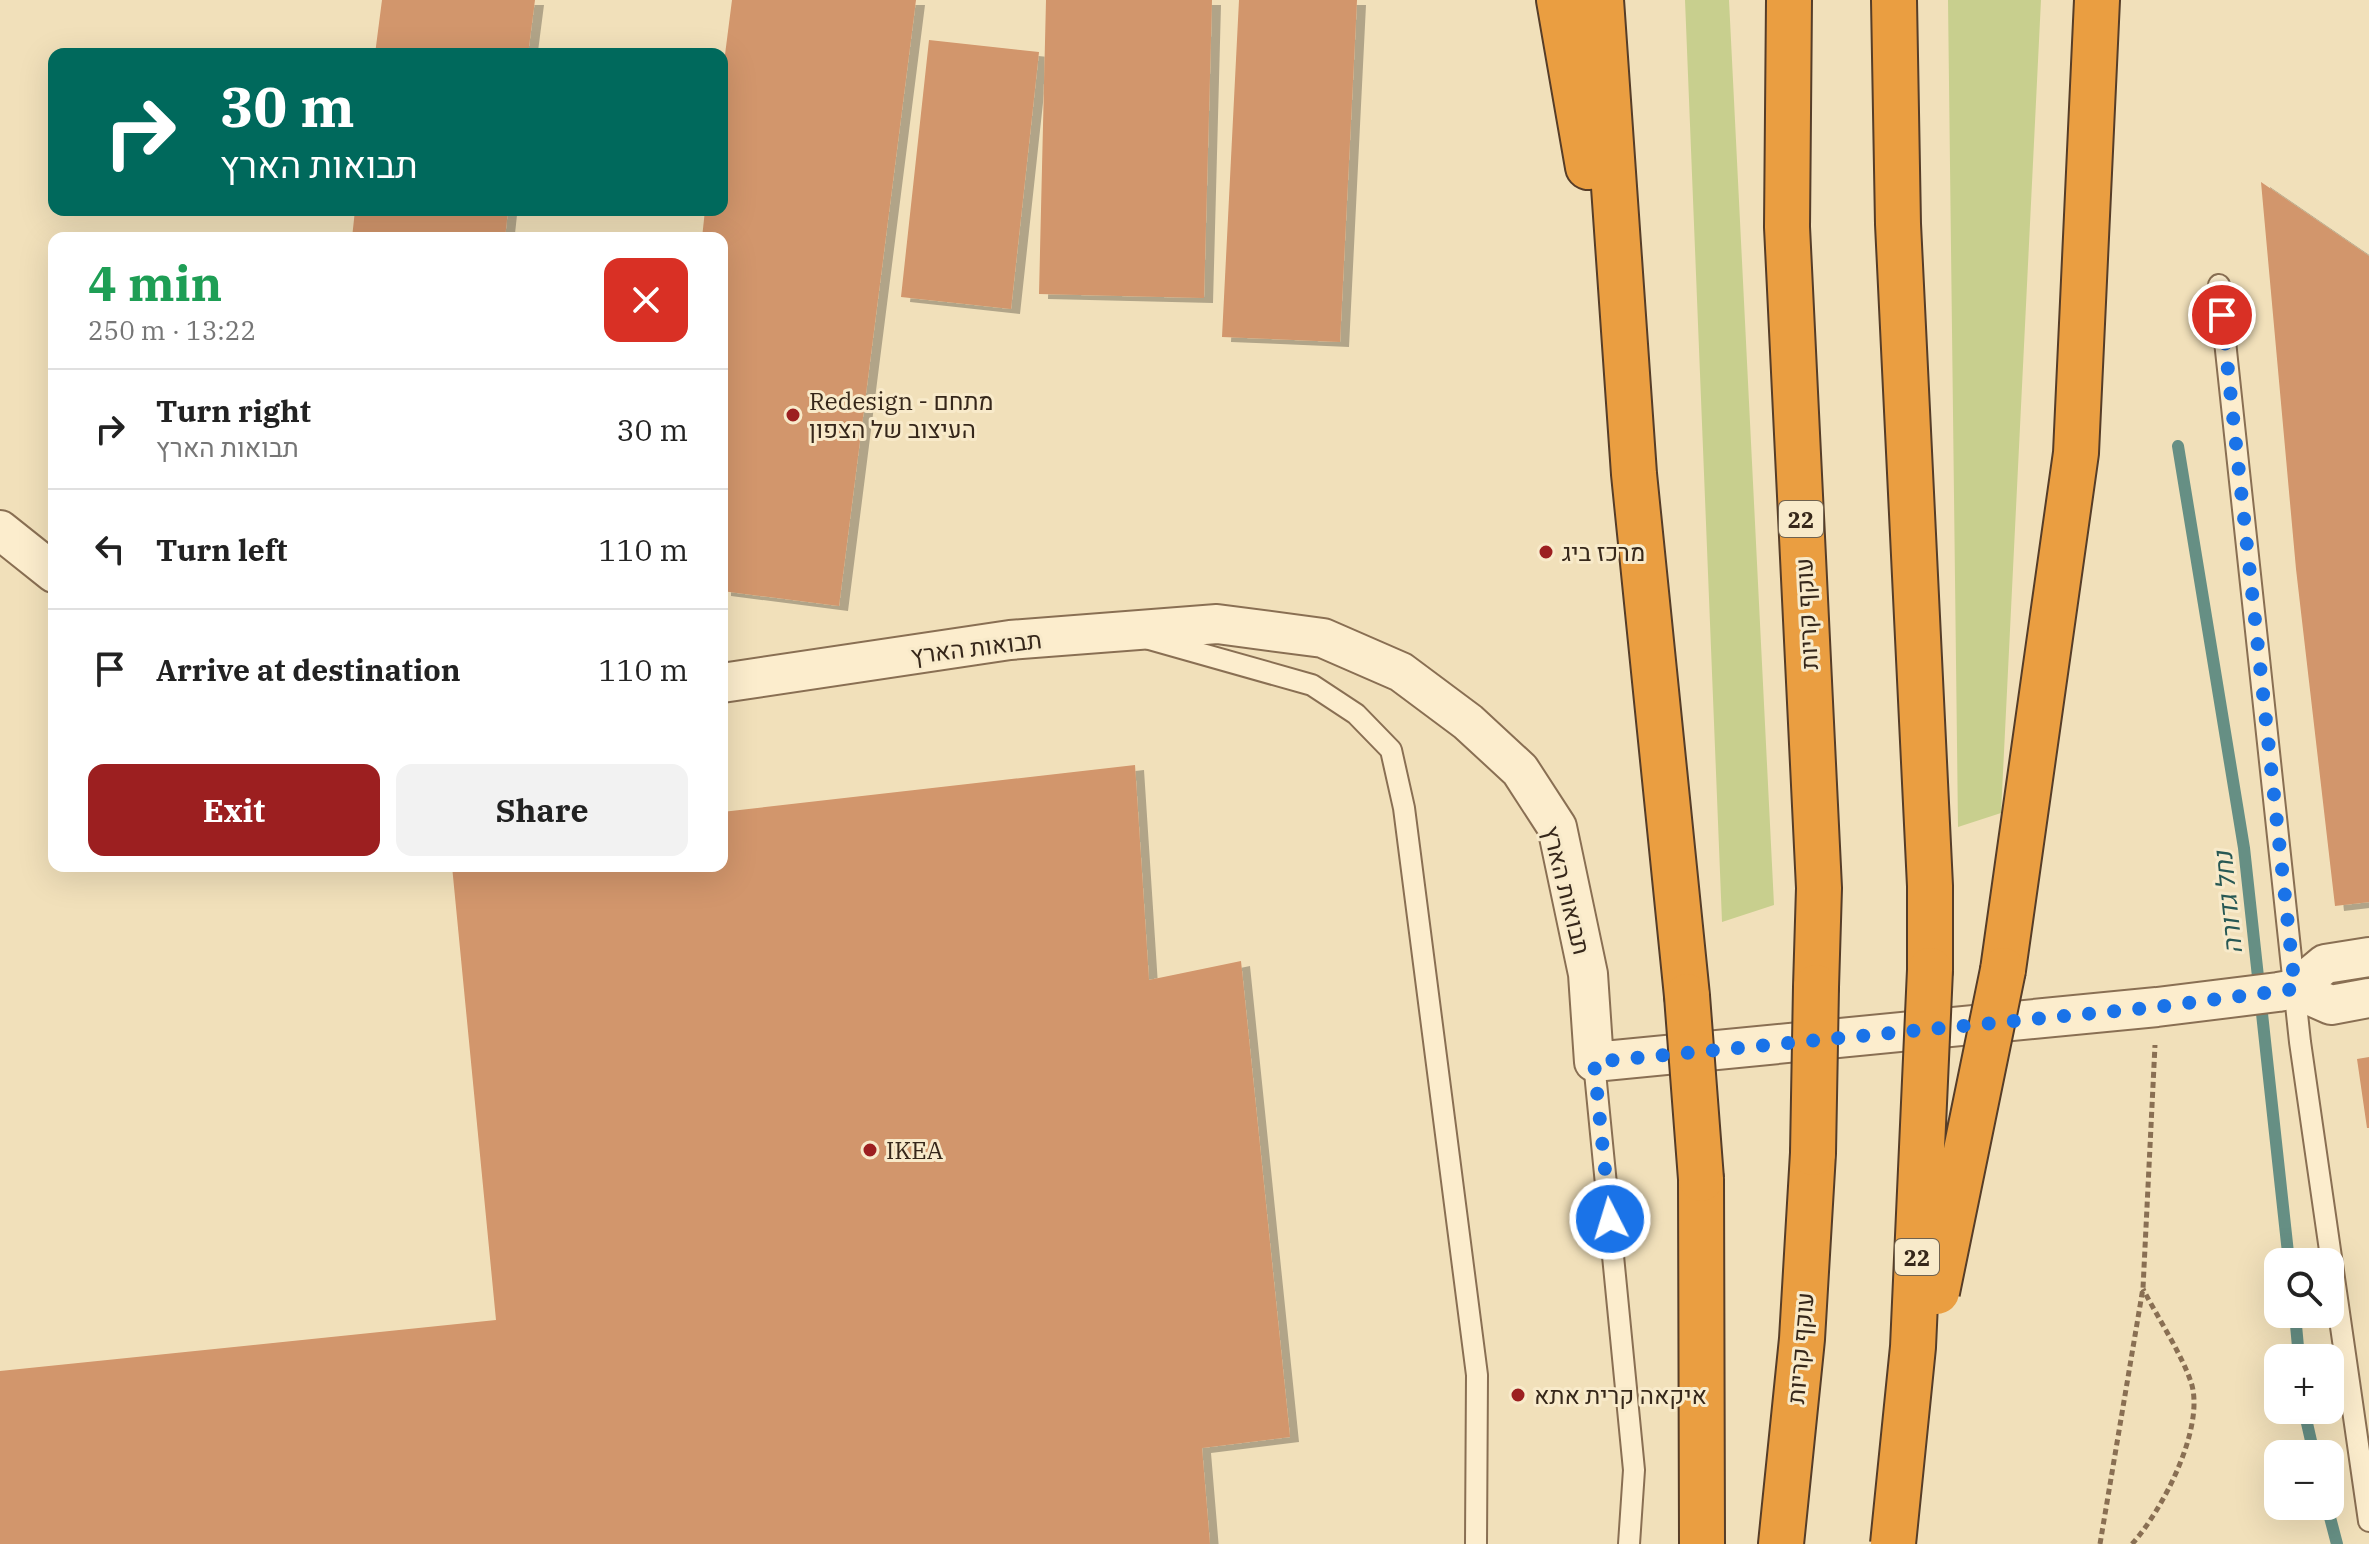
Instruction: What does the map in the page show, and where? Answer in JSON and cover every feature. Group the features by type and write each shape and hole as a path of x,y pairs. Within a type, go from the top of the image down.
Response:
{"highway":[{"path":"1559,0 1628,395"},
{"path":"1601,0 1634,474 1687,996 1701,1179 1702,1544"},
{"name":"עוקף קריות","path":"1781,1544 1802,1339 1813,1153 1819,888 1787,227 1789,0"},
{"path":"1900,1474 2003,970 2076,453 2097,0"},
{"name":"22","path":"1893,1544 1913,1347 1930,970 1929,870 1898,224 1894,18"}],"street":[{"path":"0,530 48,568"},
{"name":"תבואות הארץ","path":"728,682 1010,640 1217,624 1323,638 1401,672 1468,722 1520,770 1557,827 1588,974 1594,1062"},
{"path":"1594,1062 2207,1001 2287,990 2325,964 2369,957"},
{"path":"2287,990 2331,1005 2369,998"}],"lane":[{"path":"2219,285 2287,990 2300,1042 2369,1521"},
{"path":"1122,632 1312,685 1356,714 1391,750 1404,808 1477,1375 1476,1544"},
{"path":"1594,1062 1634,1470 1629,1544"}],"path":[{"path":"2100,1544 2143,1288 2157,1007"},
{"path":"2132,1544 2149,1526 2177,1476 2192,1421 2192,1384 2143,1288"}],"green space":[{"path":"1685,0 1729,0 1774,905 1722,922"},
{"path":"1948,0 2041,0 2001,813 1958,827"}],"building":[{"path":"382,0 535,0 529,48 376,48"},
{"name":"Redesign - מתחם העיצוב של הצפון","path":"732,0 916,0 839,606 728,592 728,232 703,232 704,216 728,216 726,48"},
{"path":"1046,0 1212,0 1204,298 1039,294"},
{"path":"1239,0 1357,0 1340,342 1222,337"},
{"path":"929,40 1039,52 1011,309 901,297"},
{"path":"2261,182 2369,256 2369,902 2335,906 2296,569"},
{"path":"354,216 507,216 506,232 353,232"},
{"name":"IKEA","path":"1135,765 1149,980 1241,961 1290,1437 1202,1448 1210,1544 0,1544 0,1371 496,1320 453,872 728,872 728,811"},
{"path":"2369,1057 2369,1128 2367,1128 2357,1059"}],"waterway":[{"name":"נחל גדורה","path":"2178,446 2244,848 2287,1248"},
{"name":"נחל גדורה","path":"2296,1328 2298,1344"},
{"name":"נחל גדורה","path":"2307,1424 2311,1440"},
{"name":"נחל גדורה","path":"2331,1520 2337,1544"}],"place":[{"name":"Redesign - מתחם העיצוב של הצפון","path":"793,415"},
{"name":"מרכז ביג","path":"1546,552"},
{"name":"IKEA","path":"870,1150"},
{"name":"איקאה קרית אתא","path":"1518,1395"}],"route":[{"path":"1610,1219 1594,1062 2157,1007 2295,989 2222,315"}]}
